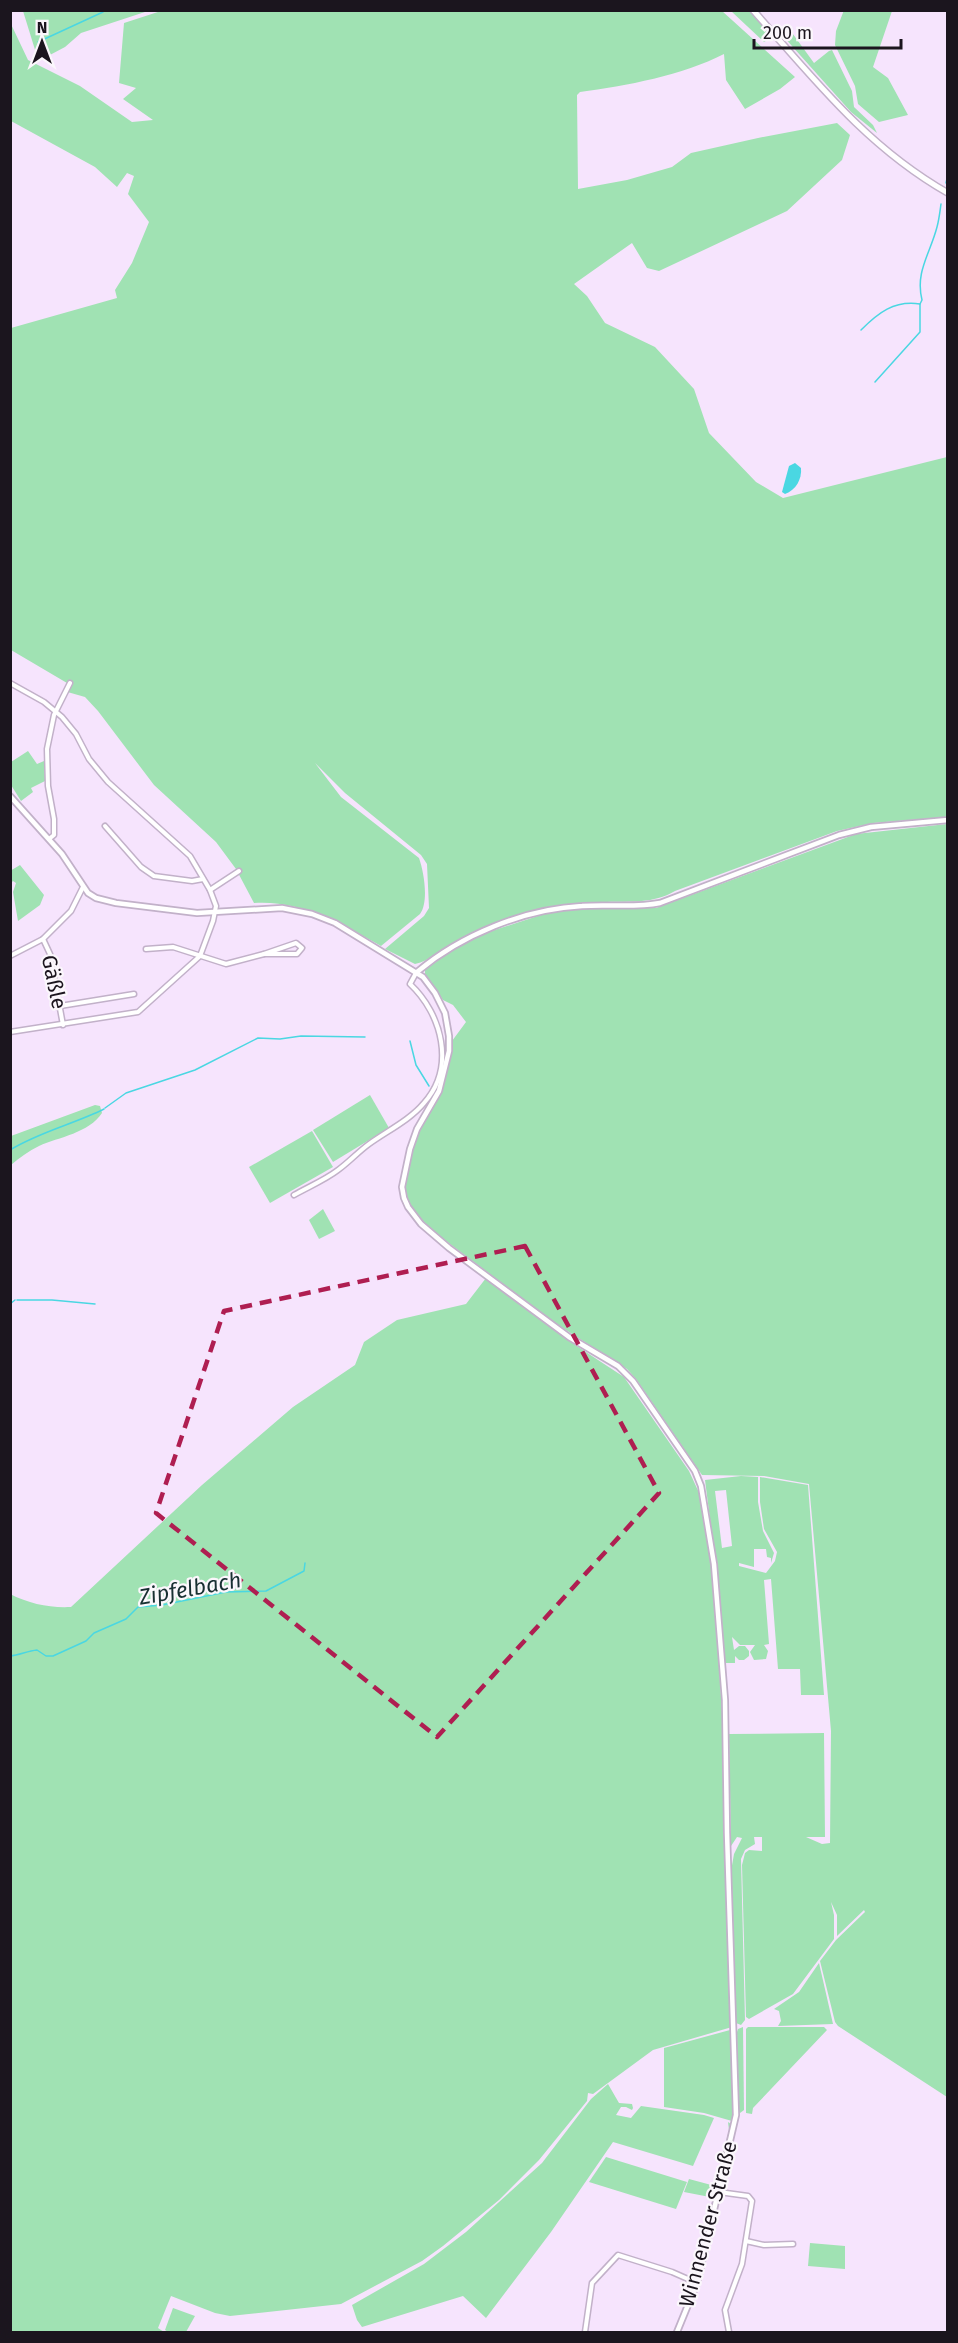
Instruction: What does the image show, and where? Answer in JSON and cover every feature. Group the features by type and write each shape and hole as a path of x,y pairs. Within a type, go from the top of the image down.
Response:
{"main road":[{"path":"753,10 840,108 880,147 902,165 948,193"}],"street":[{"path":"10,682 55,711 76,734 98,770 190,856 215,899 215,914 200,956 138,1012 10,1032"},
{"path":"50,839 54,835 54,819 46,758 55,711 70,683"},
{"path":"10,796 71,864 83,887 92,896 116,903 184,912 215,914 282,908 312,914 335,923 417,972"},
{"path":"294,1195 337,1171 427,1100 438,1076 443,1042 423,998 410,984 417,972 463,940 533,915 580,906 648,906 660,903 839,835 871,828 948,820"},
{"path":"105,826 141,867 154,876 203,879"},
{"path":"210,890 239,872"},
{"path":"10,956 43,939 71,911 83,887"},
{"name":"Gäßle","path":"43,939 50,954 63,1025"},
{"path":"146,949 173,947 227,964 293,944 301,946 301,951 297,954 264,954"},
{"name":"Winnender Straße","path":"417,972 428,984 441,1006 449,1036 448,1062 439,1091 417,1129 410,1149 402,1187 408,1207 422,1224 449,1248 569,1337 623,1371 633,1381 695,1471 701,1486 714,1564 725,1700 736,2115 697,2283 677,2332"},
{"path":"60,1006 134,994"},
{"path":"719,2192 747,2196 751,2199 742,2264 725,2310 729,2332"},
{"path":"746,2241 764,2245 793,2244"},
{"path":"585,2332 592,2283 618,2254 697,2283"}],"highlighted area":[{"path":"525,1246 659,1493 437,1737 156,1513 224,1311"}],"green space":[{"path":"23,10 148,11 81,33 65,47 48,56 36,53"},
{"path":"844,10 892,11 873,67 888,78 908,115 879,122 858,104 855,86 835,45 836,31"},
{"path":"161,11 722,11 795,77 780,89 745,109 726,80 724,54 691,68 654,79 580,92 577,95 578,189 627,180 672,167 691,153 758,138 837,123 850,135 842,160 787,211 659,271 647,268 632,243 574,284 587,296 605,323 655,347 694,389 709,433 756,482 783,498 947,457 947,817 873,823 837,831 658,898 642,901 592,902 535,911 477,931 415,964 385,949 424,916 429,908 427,864 421,855 345,793 315,763 341,797 419,858 425,887 423,909 381,946 336,922 305,909 271,903 254,903 236,869 216,842 154,785 85,697 64,691 67,683 11,650 11,328 117,298 115,290 132,263 149,222 128,194 134,176 127,173 117,187 95,167 11,121 10,22 28,60 80,86 132,122 153,120 123,99 136,88 119,83 124,23"},
{"path":"731,11 751,11 773,37 764,42"},
{"path":"790,30 814,63 832,50 852,91 854,107 873,125 877,133 851,112 783,36"},
{"path":"28,751 37,764 44,761 45,781 31,788 33,792 21,801 11,785 11,762"},
{"path":"947,824 947,2097 835,2022 820,1961 836,1940 865,1912 864,1910 837,1936 837,1915 831,1902 834,1915 834,1939 793,1994 749,2019 746,2017 742,1865 745,1853 749,1850 762,1851 762,1837 754,1837 755,1844 745,1850 741,1859 745,2020 741,2025 736,2023 731,1871 734,1854 742,1838 737,1837 731,1846 729,1734 824,1733 825,1837 806,1837 822,1844 830,1843 831,1731 809,1484 764,1476 702,1475 627,1369 555,1323 425,1225 408,1202 404,1187 414,1141 445,1081 452,1041 466,1022 453,1005 443,1000 425,974 425,970 457,946 479,935 544,914 575,908 656,908 856,834"},
{"path":"20,865 44,895 40,905 18,921 13,892 16,883 13,881 11,883 10,871"},
{"path":"370,1095 389,1128 333,1162 313,1130"},
{"path":"95,1105 100,1106 102,1113 82,1130 39,1146 11,1165 11,1136"},
{"path":"312,1131 333,1167 270,1203 249,1167"},
{"path":"323,1209 335,1231 319,1239 309,1220"},
{"path":"486,1278 566,1339 624,1377 689,1471 701,1497 714,1589 723,1727 732,2027 653,2050 593,2094 588,2093 587,2101 539,2160 499,2200 422,2261 341,2304 230,2316 215,2313 171,2296 158,2328 164,2332 11,2332 10,1594 40,1605 71,1607 202,1485 293,1407 355,1365 364,1342 397,1320 466,1304"},
{"path":"741,1476 758,1477 758,1502 763,1531 774,1553 771,1563 766,1549 754,1549 754,1567 739,1563 739,1566 766,1573 775,1561 777,1552 764,1529 760,1502 760,1477 808,1485 824,1695 801,1695 800,1669 778,1669 771,1579 764,1580 769,1644 764,1645 768,1651 766,1659 754,1660 750,1652 755,1645 740,1645 732,1637 734,1650 739,1646 745,1646 749,1651 749,1656 744,1660 739,1660 735,1656 735,1663 725,1663 705,1480","holes":["726,1490 732,1546 722,1548 715,1491"]},
{"path":"819,1963 833,2024 778,2026 781,2021 779,2011 774,2009 799,1992"},
{"path":"743,2027 744,2110 740,2113 738,2111 737,2032"},
{"path":"748,2027 824,2027 827,2030 753,2108 752,2114 746,2113 746,2029"},
{"path":"730,2030 732,2121 704,2113 664,2107 664,2048"},
{"path":"608,2084 619,2103 632,2104 632,2110 621,2107 616,2115 631,2118 641,2106 714,2118 693,2166 613,2142 551,2232 486,2318 463,2296 362,2327 352,2305 424,2264 466,2232 542,2163 591,2099"},
{"path":"728,2122 731,2128 715,2198 684,2192 689,2179 715,2186 729,2130"},
{"path":"606,2157 687,2182 676,2209 589,2182"},
{"path":"810,2243 845,2246 845,2269 808,2266"},
{"path":"173,2308 195,2316 186,2332 165,2330"}],"water":[{"path":"795,463 801,468 799,480 792,490 785,494 782,492 789,466"}],"waterway":[{"path":"38,42 103,12"},
{"path":"946,183 948,174"},
{"path":"875,382 920,332 922,300 920,281 937,227 941,204"},
{"path":"861,330 887,309 902,304 920,304"},
{"path":"105,1108 126,1093 195,1070 258,1038 365,1037"},
{"path":"410,1041 416,1065 429,1086"},
{"path":"10,1150 33,1138 104,1109"},
{"path":"10,1304 15,1300"},
{"path":"17,1300 95,1304"},
{"name":"Zipfelbach","path":"10,1656 37,1650 46,1656 53,1656 86,1641 94,1633 126,1619 138,1607 162,1605 226,1592 266,1591 304,1571 305,1563"}]}
